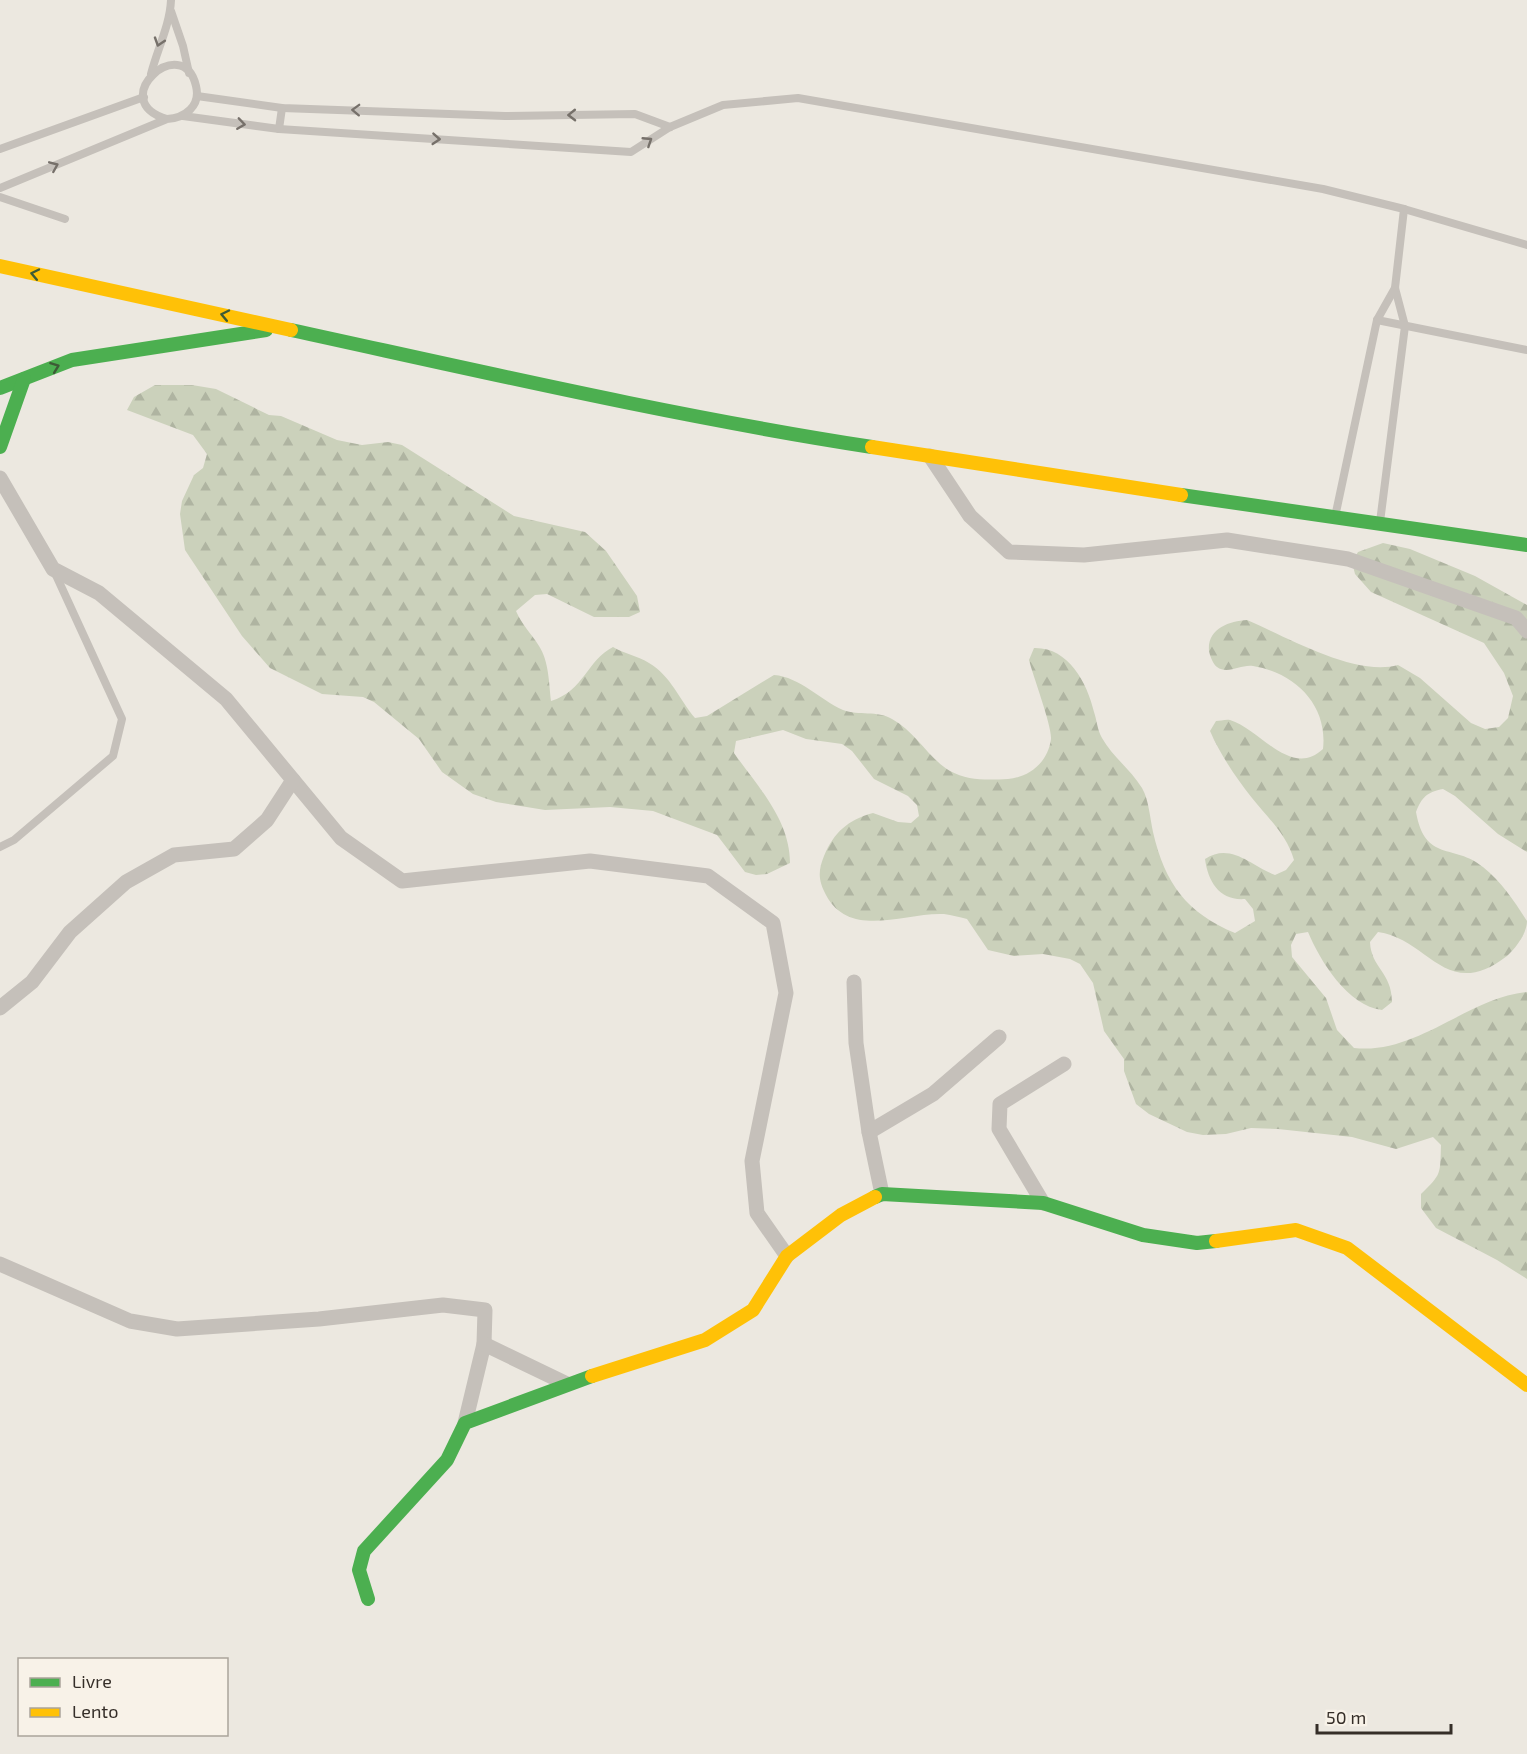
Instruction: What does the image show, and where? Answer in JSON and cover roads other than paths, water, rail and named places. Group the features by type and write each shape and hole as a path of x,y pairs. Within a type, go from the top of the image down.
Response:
{"main road":[{"path":"0,266 576,392 778,432 1335,519 1527,545"},
{"path":"0,388 72,360 282,328"},
{"path":"0,447 24,379"},
{"path":"368,1599 359,1570 364,1551 447,1461 465,1423 567,1384 705,1340 753,1310 787,1256 841,1215 882,1194 1042,1203 1143,1235 1197,1243 1296,1230 1347,1248 1527,1385"}],"street":[{"path":"930,456 970,516 1009,552 1084,555 1227,540 1348,559 1516,618 1527,631"},
{"path":"0,478 53,569 99,593 226,699 341,838 402,881 591,861 708,876 773,923 786,993 753,1161 757,1213 787,1256"},
{"path":"0,1008 32,982 70,932 126,882 174,855 234,849 267,820 293,780"},
{"path":"854,981 856,1043 868,1132 882,1194"},
{"path":"868,1132 933,1094 999,1037"},
{"path":"1042,1203 999,1129 1000,1104 1064,1064"},
{"path":"0,1264 130,1321 177,1329 319,1318 443,1305 485,1310 484,1344 465,1423"},
{"path":"484,1344 567,1384"}],"lane":[{"path":"171,0 171,11 189,73 197,87 197,96 190,111 183,116"},
{"path":"167,119 152,112 144,97 146,81 151,74 158,45 171,11"},
{"path":"151,74 165,66 182,68 189,73"},
{"path":"197,96 282,108 506,116 635,114 670,127"},
{"path":"0,149 144,97"},
{"path":"0,188 167,119 183,116 279,129 631,152 670,127 723,105 798,98 1323,189 1404,208 1527,245"},
{"path":"279,129 282,108"},
{"path":"0,197 65,219"},
{"path":"1380,524 1405,326 1395,288 1404,208"},
{"path":"1335,519 1377,320 1395,288"},
{"path":"1377,320 1527,350"},
{"path":"0,847 14,840 112,756 122,719 53,569"}]}
